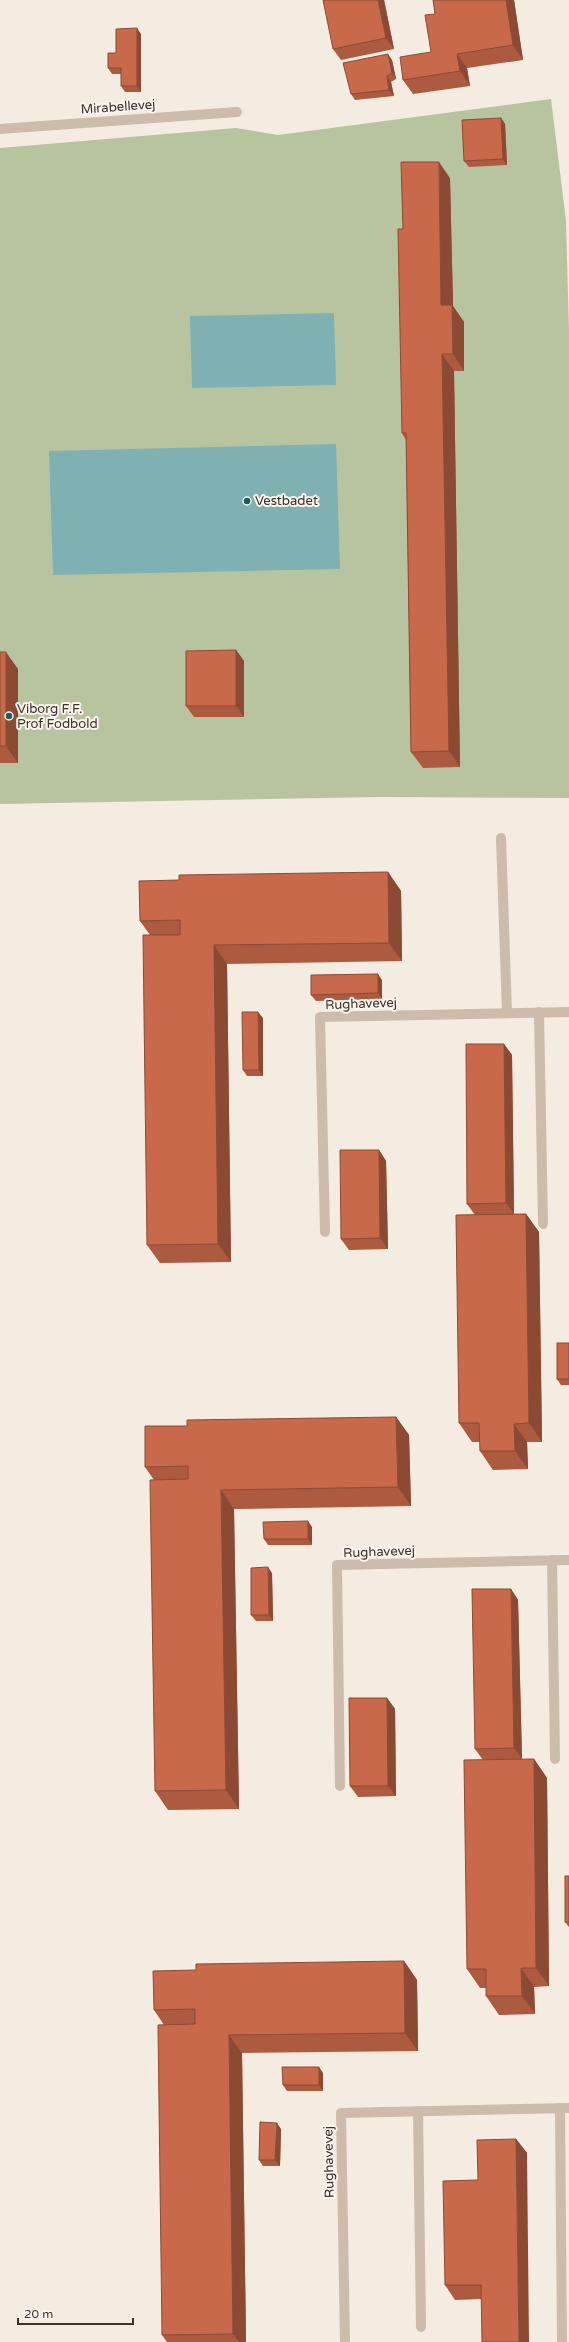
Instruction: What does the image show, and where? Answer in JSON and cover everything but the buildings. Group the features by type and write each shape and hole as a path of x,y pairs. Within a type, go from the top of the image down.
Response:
{"street":[{"name":"Mirabellevej","path":"0,129 237,112"},
{"path":"501,838 506,1013"},
{"path":"539,1012 543,1224"},
{"name":"Rughavevej","path":"325,1232 320,1017 569,1012"},
{"path":"552,1560 555,1759"},
{"name":"Rughavevej","path":"340,1786 337,1565 569,1560"},
{"path":"562,2342 564,2108"},
{"name":"Rughavevej","path":"345,2342 341,2113 564,2108"},
{"path":"418,2111 421,2327"}],"green space":[{"name":"Vestbadet","path":"551,99 566,221 569,331 569,798 380,797 0,804 0,148 236,128 278,135"}],"water":[{"path":"334,313 336,385 192,388 190,316"},
{"path":"336,444 340,569 53,575 49,451"}],"place":[{"name":"Vestbadet","path":"247,501"},
{"name":"Viborg F.F. Prof Fodbold","path":"9,716"}]}
